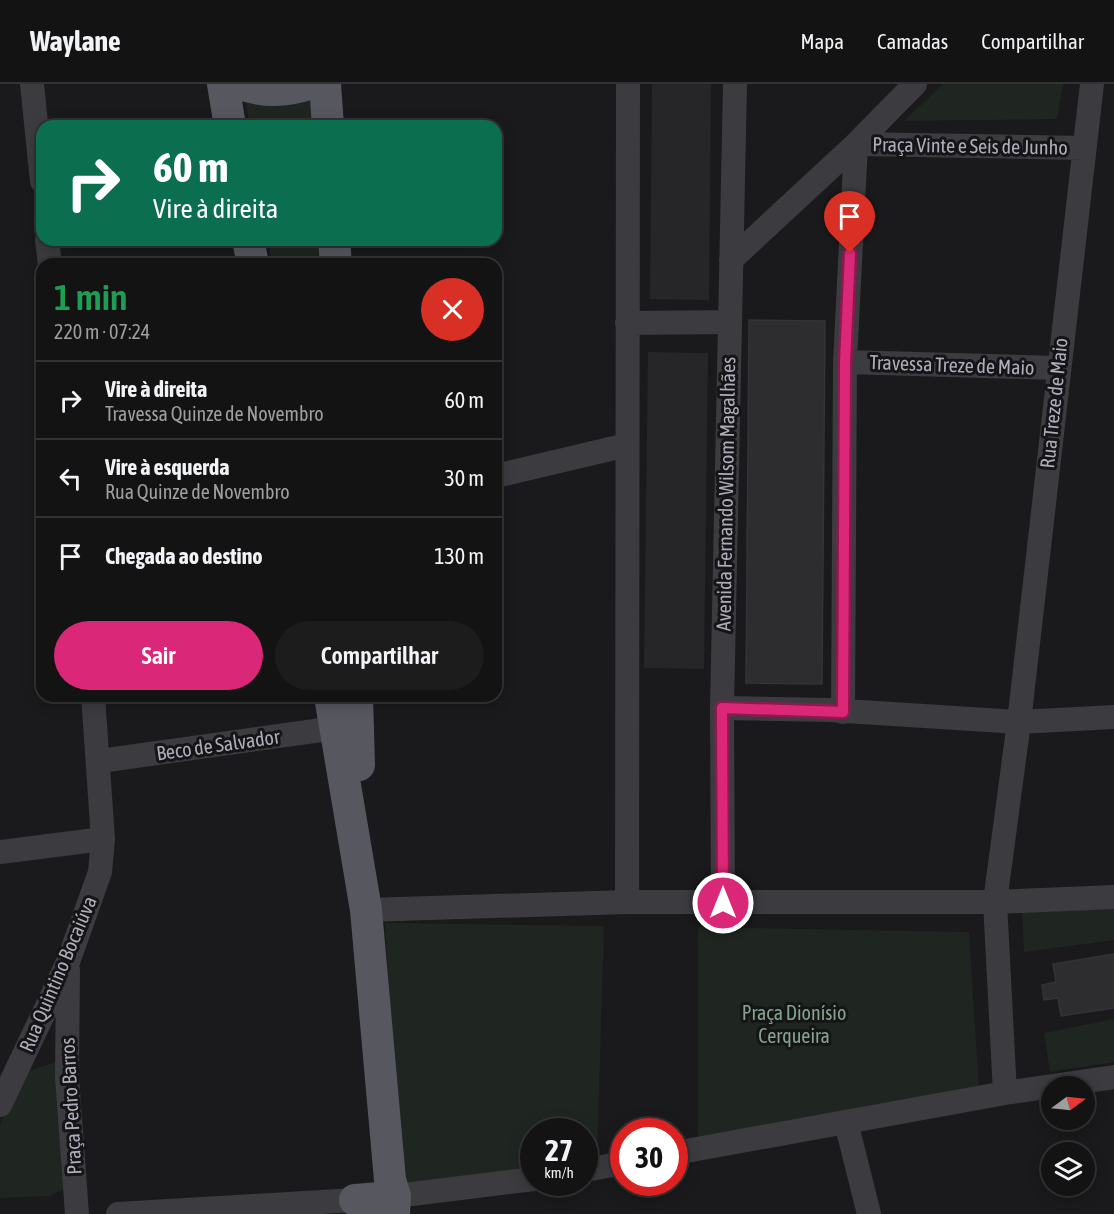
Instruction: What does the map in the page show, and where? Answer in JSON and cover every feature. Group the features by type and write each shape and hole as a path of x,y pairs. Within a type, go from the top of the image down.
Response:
{"main road":[{"path":"223,84 229,120"},
{"path":"240,84 281,90 309,84"},
{"path":"325,84 328,120"},
{"path":"331,702 364,897"},
{"path":"357,702 364,897 382,1200"}],"street":[{"path":"32,84 36,123"},
{"path":"627,902 628,84"},
{"name":"Avenida Fernando Wilsom Magalhães","path":"723,903 722,708 735,84"},
{"path":"731,260 856,144 915,84"},
{"name":"Rua Treze de Maio","path":"1005,1093 995,902 1019,722 1092,84"},
{"path":"843,712 845,363 856,144"},
{"name":"Praça Vinte e Seis de Junho","path":"856,144 1084,148"},
{"path":"627,323 730,322"},
{"name":"Travessa Treze de Maio","path":"845,363 1058,368"},
{"path":"502,476 627,445"},
{"name":"Rua Quintino Bocaiúva","path":"0,1105 68,962 100,873 103,839 100,761 94,702"},
{"path":"722,708 1019,722 1114,717"},
{"name":"Beco de Salvador","path":"100,761 336,729"},
{"path":"0,852 103,839"},
{"path":"364,897 723,903 995,902 1114,897"},
{"name":"Praça Pedro Barros","path":"68,962 67,1076 77,1214"},
{"path":"688,1151 1005,1093 1114,1077"},
{"path":"846,1122 869,1214"},
{"path":"118,1214 382,1200 520,1181"}],"shaded area":[{"path":"652,84 711,84 709,300 650,299"},
{"path":"648,352 708,353 704,669 644,668"}],"green space":[{"path":"943,84 1063,84 1057,119 904,121"},
{"path":"311,93 312,120 249,120 245,97"},
{"path":"269,246 318,246 319,258 271,258"},
{"path":"1114,909 1114,940 1024,952 1022,912"},
{"path":"385,923 604,926 598,1122 598,1118 520,1118 520,1168 400,1189"},
{"name":"Praça Dionísio Cerqueira","path":"698,927 969,932 979,1089 698,1137"},
{"path":"1114,1019 1114,1062 1050,1072 1044,1033"},
{"path":"56,1062 64,1189 50,1196 0,1198 0,1125 20,1074"}],"building":[{"path":"749,320 825,321 822,684 746,683"},
{"path":"1114,954 1114,1008 1061,1016 1058,998 1044,1000 1042,985 1056,982 1053,964"}],"route":[{"path":"723,903 722,708 843,712 845,363 850,253"}]}
